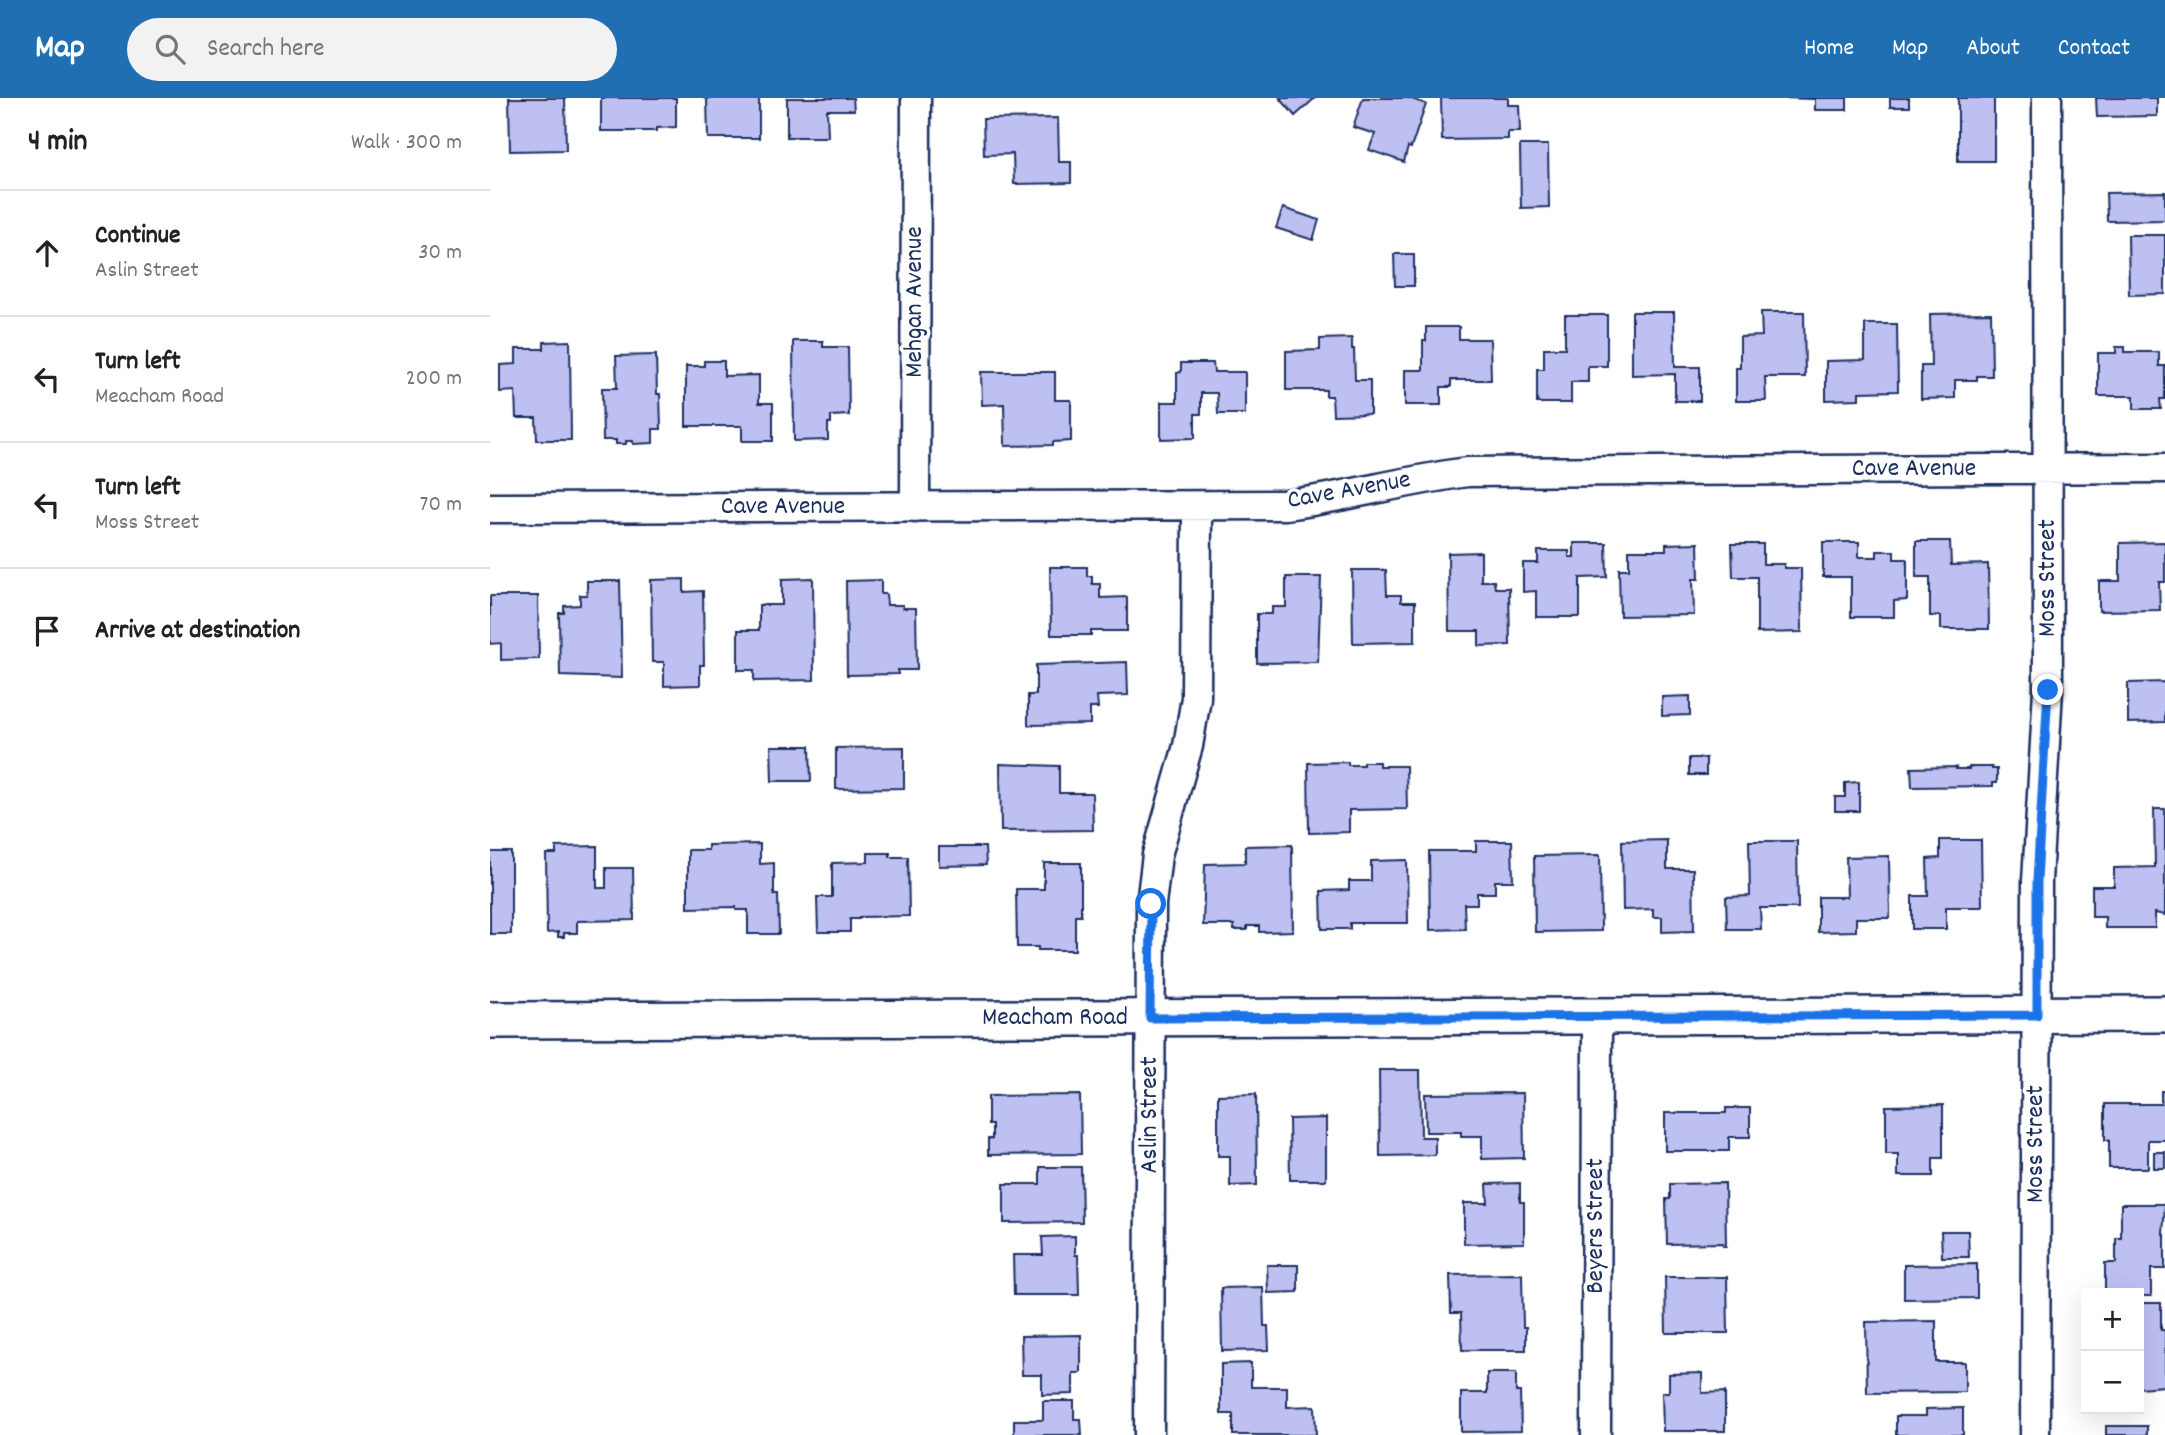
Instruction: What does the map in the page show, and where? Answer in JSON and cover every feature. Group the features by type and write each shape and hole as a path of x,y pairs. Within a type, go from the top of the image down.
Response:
{"street":[{"name":"Mehgan Avenue","path":"915,507 916,98"},
{"name":"Moss Street","path":"2035,1435 2037,881 2048,690 2046,98"},
{"name":"Cave Avenue","path":"490,508 1285,505 1333,499 1412,480 1468,472 2165,468"},
{"name":"Aslin Street","path":"1149,1435 1151,904 1157,855 1188,746 1196,698 1197,506"},
{"name":"Meacham Road","path":"490,1020 2165,1014"},
{"name":"Beyers Street","path":"1595,1435 1597,1016"}],"building":[{"path":"509,98 565,98 566,150 510,151"},
{"path":"601,98 676,98 676,127 657,128 657,131 601,131"},
{"path":"703,98 759,98 759,138 708,138 707,99"},
{"path":"787,98 853,98 854,110 827,110 828,137 787,137"},
{"path":"1280,98 1315,98 1295,116"},
{"path":"1363,98 1409,98 1426,104 1404,162 1369,150 1375,134 1353,127"},
{"path":"1441,98 1508,98 1508,105 1519,105 1520,132 1508,132 1508,139 1442,140"},
{"path":"1782,98 1847,98 1847,110 1815,110 1815,99"},
{"path":"1890,98 1909,98 1909,107 1890,107"},
{"path":"1958,98 1994,98 1994,161 1958,161"},
{"path":"2096,98 2157,98 2157,116 2097,117"},
{"path":"1058,118 1059,162 1071,162 1071,183 1014,184 1013,154 984,155 983,119"},
{"path":"1520,145 1548,145 1549,207 1521,208"},
{"path":"2165,192 2165,220 2107,221 2106,193"},
{"path":"1283,208 1319,220 1313,240 1276,228"},
{"path":"2128,235 2165,235 2165,294 2129,295"},
{"path":"1394,254 1414,254 1414,286 1395,286"},
{"path":"1632,312 1674,312 1675,367 1700,367 1700,401 1675,401 1675,374 1632,375"},
{"path":"1761,312 1804,312 1805,377 1765,377 1766,401 1736,401 1740,337 1762,336"},
{"path":"1991,313 1992,376 1977,376 1977,380 1955,380 1955,398 1921,399 1921,366 1931,366 1930,314"},
{"path":"1565,315 1607,315 1607,366 1588,366 1588,382 1571,382 1571,403 1537,403 1537,369 1544,369 1544,348 1565,348"},
{"path":"1865,324 1897,324 1898,391 1859,392 1859,399 1826,400 1826,361 1865,360"},
{"path":"1426,327 1459,327 1459,339 1490,339 1491,380 1451,380 1451,387 1441,387 1441,405 1405,405 1405,370 1423,370"},
{"path":"1352,338 1355,380 1370,380 1370,414 1333,415 1332,396 1326,396 1326,390 1286,390 1286,351 1320,350 1320,339"},
{"path":"570,341 571,440 537,440 536,418 516,418 515,391 500,392 500,365 516,364 516,349 544,349 544,342"},
{"path":"793,341 823,341 823,347 848,347 849,415 831,416 831,423 828,423 828,440 794,441"},
{"path":"2116,347 2125,347 2125,352 2159,352 2159,366 2165,366 2165,399 2160,399 2161,409 2134,409 2134,396 2098,396 2098,353 2116,353"},
{"path":"656,355 661,429 653,429 653,443 633,444 633,441 626,441 626,444 616,444 616,440 603,440 602,388 617,388 616,356"},
{"path":"704,361 724,361 724,376 759,375 759,403 773,403 773,441 742,441 742,426 686,426 686,366 704,366"},
{"path":"1181,363 1213,363 1214,372 1245,372 1245,414 1218,414 1217,393 1201,393 1201,414 1195,414 1195,438 1161,439 1161,402 1177,402 1177,373 1181,372"},
{"path":"981,372 1055,372 1055,400 1071,400 1071,441 1053,442 1053,445 1005,446 1004,404 982,405"},
{"path":"1916,541 1950,541 1951,565 1988,564 1989,629 1941,629 1941,616 1930,616 1930,577 1916,577"},
{"path":"1823,542 1859,542 1859,557 1877,557 1877,551 1894,551 1894,559 1907,559 1907,600 1894,601 1894,617 1851,617 1851,577 1823,577"},
{"path":"2165,542 2165,582 2159,582 2160,610 2099,611 2099,581 2120,581 2120,543"},
{"path":"1574,543 1606,543 1607,577 1580,578 1580,617 1536,617 1536,591 1523,592 1523,563 1538,563 1538,551 1569,551 1569,557 1574,557"},
{"path":"1698,543 1699,579 1693,579 1694,615 1620,616 1619,569 1629,569 1629,550 1666,550 1666,544"},
{"path":"1732,544 1763,544 1763,564 1784,564 1784,568 1801,568 1802,632 1757,633 1757,577 1733,577"},
{"path":"1481,552 1481,581 1494,581 1495,588 1509,588 1510,645 1479,646 1479,631 1449,631 1448,553"},
{"path":"1050,567 1087,567 1087,576 1092,576 1092,584 1100,584 1100,598 1127,597 1127,631 1091,631 1091,635 1051,635"},
{"path":"1352,570 1386,570 1387,595 1401,595 1401,602 1415,602 1415,642 1353,643"},
{"path":"1286,577 1321,577 1318,662 1257,663 1257,614 1272,614 1272,607 1286,607"},
{"path":"813,578 814,680 754,681 754,670 738,670 738,630 759,630 759,605 782,605 782,579"},
{"path":"684,579 684,592 703,591 704,665 700,665 700,685 664,686 664,662 652,662 651,580"},
{"path":"881,580 881,594 886,594 887,605 916,608 917,670 898,670 898,674 847,675 846,581"},
{"path":"587,581 620,581 622,678 560,676 559,613 564,613 564,606 580,605 580,595 587,595"},
{"path":"490,596 538,596 539,659 501,660 501,643 490,644"},
{"path":"1127,662 1128,695 1097,696 1098,708 1090,708 1090,724 1028,725 1028,695 1036,695 1036,665"},
{"path":"2165,682 2165,722 2128,723 2128,683"},
{"path":"1690,696 1690,715 1662,716 1662,697"},
{"path":"771,746 810,746 811,781 772,781"},
{"path":"904,747 904,788 836,789 836,748"},
{"path":"1689,758 1706,758 1706,775 1689,775"},
{"path":"1348,762 1348,765 1379,762 1379,766 1406,766 1407,809 1349,810 1349,832 1309,833 1308,763"},
{"path":"1000,764 1059,766 1059,793 1092,793 1093,830 1001,831"},
{"path":"1992,767 1997,769 1997,783 1993,783 1993,786 1912,787 1911,768"},
{"path":"1859,782 1859,811 1835,811 1835,797 1845,797 1845,783"},
{"path":"2154,809 2165,809 2165,915 2155,913 2155,928 2105,928 2105,917 2092,917 2092,886 2114,886 2114,868 2155,867"},
{"path":"1667,840 1667,869 1693,869 1694,931 1662,932 1662,917 1653,917 1653,909 1623,910 1622,841"},
{"path":"1940,840 1981,840 1982,907 1946,907 1946,929 1912,929 1912,896 1928,896 1927,859 1940,858"},
{"path":"1476,841 1512,841 1513,881 1495,881 1495,893 1477,893 1477,904 1464,904 1465,929 1430,930 1429,851 1476,851"},
{"path":"1749,841 1797,841 1798,908 1760,908 1761,929 1727,929 1726,897 1750,896"},
{"path":"760,844 760,864 774,863 774,895 778,895 779,934 748,934 748,910 736,910 736,907 688,908 688,850 708,850 708,845"},
{"path":"1292,845 1293,931 1259,932 1259,926 1234,930 1234,925 1203,925 1205,864 1245,863 1245,846"},
{"path":"597,846 597,888 606,888 606,868 633,868 634,920 577,921 577,933 564,933 564,937 558,937 558,932 547,933 546,854 556,854 556,847"},
{"path":"939,847 985,847 986,865 939,866"},
{"path":"490,852 511,852 511,934 490,934"},
{"path":"868,853 890,853 890,857 908,857 909,916 859,917 850,919 850,932 818,932 817,897 832,897 832,863 868,862"},
{"path":"1600,855 1601,931 1535,932 1534,856"},
{"path":"1889,856 1890,918 1856,918 1856,931 1818,932 1818,897 1847,897 1846,857"},
{"path":"1407,860 1408,923 1350,923 1350,929 1322,929 1321,891 1349,890 1349,881 1371,881 1371,861"},
{"path":"1044,863 1081,863 1081,915 1075,915 1075,950 1017,947 1016,889 1044,889"},
{"path":"1379,1070 1420,1070 1421,1137 1435,1137 1435,1155 1380,1156"},
{"path":"2161,1091 2165,1091 2165,1140 2148,1140 2148,1168 2109,1168 2109,1140 2105,1140 2105,1104 2161,1104"},
{"path":"1523,1093 1524,1158 1482,1159 1482,1136 1461,1136 1461,1132 1426,1132 1425,1094"},
{"path":"1256,1094 1257,1185 1230,1186 1230,1156 1218,1156 1218,1095"},
{"path":"1080,1095 1081,1154 988,1155 988,1139 992,1139 992,1125 988,1125 988,1096"},
{"path":"1943,1105 1943,1158 1933,1158 1933,1176 1898,1176 1898,1154 1886,1154 1886,1106"},
{"path":"1726,1108 1750,1108 1750,1137 1729,1137 1729,1151 1665,1151 1665,1113 1726,1113"},
{"path":"1326,1118 1326,1180 1290,1180 1289,1119"},
{"path":"2154,1152 2165,1152 2165,1168 2154,1168"},
{"path":"1040,1167 1081,1167 1082,1222 1004,1223 1004,1184 1040,1184"},
{"path":"1520,1183 1520,1202 1524,1202 1524,1243 1464,1244 1464,1203 1488,1203 1487,1184"},
{"path":"1725,1183 1726,1246 1723,1246 1723,1243 1667,1244 1666,1199 1670,1199 1670,1184"},
{"path":"2121,1204 2165,1204 2165,1269 2151,1269 2151,1296 2144,1296 2144,1288 2105,1288 2105,1263 2116,1263 2116,1238 2121,1238"},
{"path":"1941,1231 1968,1231 1969,1257 1942,1257"},
{"path":"1075,1236 1079,1295 1014,1295 1013,1255 1043,1255 1042,1237"},
{"path":"1977,1264 1977,1298 1904,1299 1904,1265"},
{"path":"1267,1265 1298,1265 1298,1292 1268,1293"},
{"path":"1522,1274 1526,1350 1462,1350 1461,1313 1451,1313 1450,1275"},
{"path":"1665,1277 1727,1277 1728,1333 1666,1333"},
{"path":"1263,1287 1264,1326 1268,1326 1269,1350 1222,1351 1221,1288"},
{"path":"2144,1303 2161,1303 2161,1330 2165,1330 2165,1386 2144,1388"},
{"path":"1936,1321 1936,1362 1965,1362 1965,1392 1867,1393 1866,1322"},
{"path":"1081,1335 1081,1373 1073,1373 1073,1394 1042,1395 1042,1375 1022,1375 1021,1336"},
{"path":"1251,1363 1251,1387 1287,1387 1287,1407 1315,1406 1316,1435 1233,1435 1233,1414 1221,1414 1221,1364"},
{"path":"1487,1373 1516,1373 1516,1392 1520,1392 1521,1431 1461,1432 1461,1393 1487,1393"},
{"path":"1702,1373 1702,1393 1725,1392 1725,1431 1663,1431 1662,1392 1669,1392 1669,1374"},
{"path":"1043,1401 1074,1401 1074,1419 1081,1419 1082,1435 1014,1435 1014,1420 1043,1420"},
{"path":"1963,1408 1963,1435 1896,1435 1896,1416 1926,1416 1926,1409"},
{"path":"2106,1426 2147,1426 2147,1435 2106,1435"}],"route":[{"path":"1151,904 1150,1018 2037,1015 2037,881 2048,690"}]}
